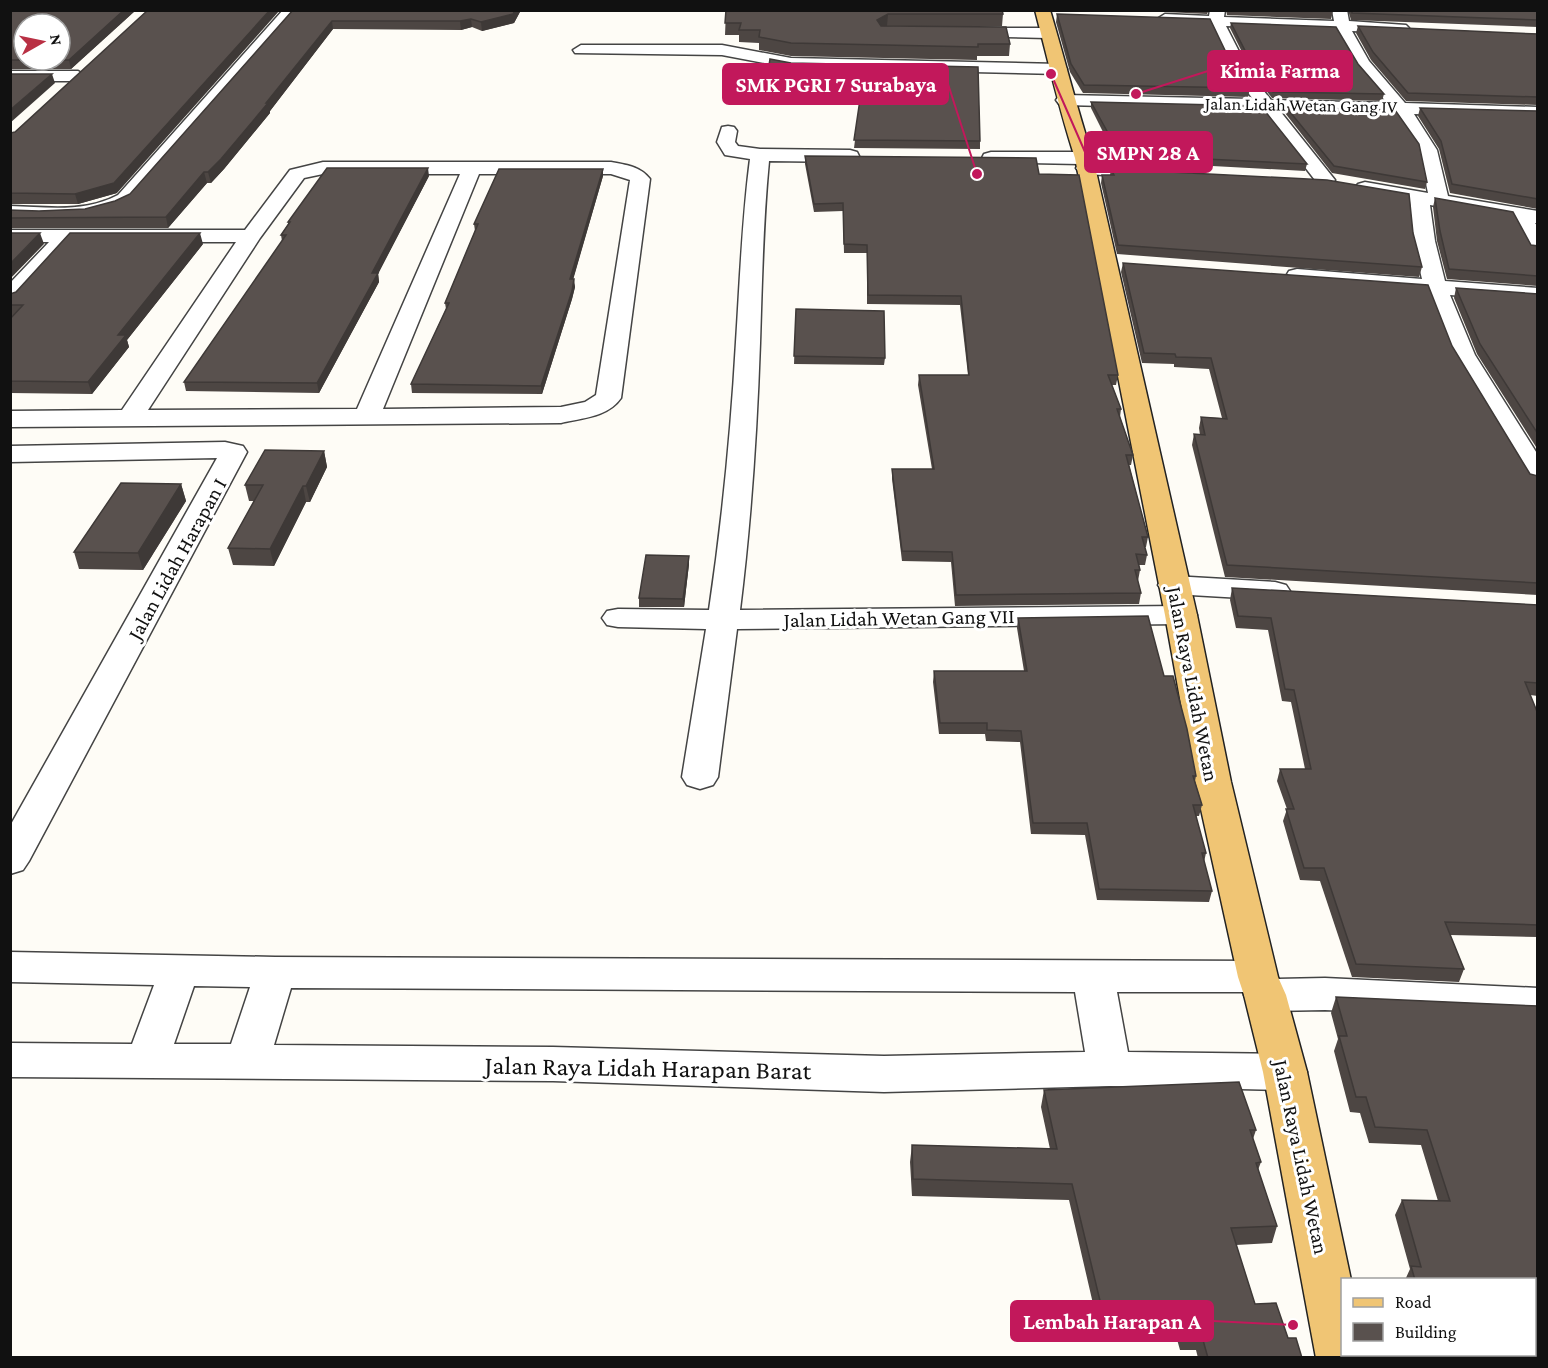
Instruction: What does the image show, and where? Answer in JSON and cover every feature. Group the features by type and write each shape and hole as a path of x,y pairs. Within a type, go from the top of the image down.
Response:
{"main road":[{"name":"Jalan Raya Lidah Wetan","path":"1046,18 1085,163 1119,263 1177,600 1213,782 1285,1072 1341,1353"}],"street":[{"path":"10,212 88,213 114,207 125,199 292,10"},
{"path":"1217,16 1243,76 1325,180"},
{"path":"1146,18 1217,16 1339,18 1421,29"},
{"path":"946,33 1046,18"},
{"path":"1339,18 1350,45 1400,108 1428,149 1435,171 1424,242 1435,286 1463,355 1538,478"},
{"name":"Jalan Lidah Wetan Gang IV","path":"581,50 722,50 791,63 1062,84 1266,104 1538,112"},
{"path":"61,91 93,62"},
{"path":"10,76 78,76"},
{"path":"729,131 726,142 730,149 760,155 870,157"},
{"path":"700,777 724,620 735,525 748,344 752,226 760,155"},
{"path":"977,158 1085,163 1179,173"},
{"path":"366,418 472,168"},
{"path":"10,419 129,419 366,418 561,415 593,408 608,398 640,179 628,170 611,168 309,170 297,174 251,236 129,419"},
{"path":"1304,179 1325,180 1529,217 1538,248"},
{"path":"10,236 251,236"},
{"path":"10,297 66,236"},
{"path":"1271,274 1538,295"},
{"name":"Jalan Lidah Harapan I","path":"10,454 225,450 234,452 10,861"},
{"name":"Jalan Lidah Wetan Gang VII","path":"618,618 724,620 1304,593"},
{"path":"10,968 275,972 1093,976 1262,986 1325,994 1538,1004"},
{"path":"147,1060 180,969"},
{"path":"247,1062 275,972"},
{"path":"1093,976 1110,1069"},
{"name":"Jalan Raya Lidah Harapan Barat","path":"10,1060 553,1064 884,1074 1110,1069 1285,1072"}],"building":[{"path":"10,10 124,10 72,57 72,12 12,12 12,60 10,60"},
{"path":"148,10 270,10 114,183 75,194 10,193 10,133 15,132"},
{"path":"293,10 515,10 513,14 481,22 471,19 460,21 332,21 221,159 208,172 204,172 166,217 10,218 10,210 85,209 115,201 130,194"},
{"path":"726,10 1002,10 1003,14 888,14 877,20 881,26 1006,27 1010,44 978,44 978,47 791,43 759,37 760,30 739,30 741,23 725,23"},
{"path":"1352,10 1538,10 1538,20 1352,13"},
{"path":"1057,14 1210,19 1234,69 1250,88 1084,85 1071,64"},
{"path":"1231,23 1336,27 1358,64 1384,94 1273,92 1254,68"},
{"path":"1358,26 1538,34 1538,97 1408,93 1373,52"},
{"path":"770,59 791,63 978,67 980,141 854,140 862,86 766,84"},
{"path":"10,74 52,74 10,110"},
{"path":"1091,102 1261,106 1307,164 1103,154 1097,142 1113,142"},
{"path":"1286,107 1395,110 1419,144 1427,182 1334,166"},
{"path":"1420,108 1538,111 1538,199 1452,184 1441,141"},
{"path":"805,156 1036,158 1039,174 1079,175 1118,375 1108,375 1121,409 1117,409 1133,455 1126,455 1148,537 1142,537 1147,555 1136,554 1140,570 1135,570 1141,593 956,595 952,552 902,551 892,469 934,469 919,375 969,375 961,296 868,295 867,245 844,244 843,203 814,204"},
{"path":"327,168 428,168 372,273 378,273 317,383 184,382 286,235 281,235 290,222 288,222"},
{"path":"499,169 603,169 570,279 574,279 572,291 541,386 411,384 449,303 445,303 478,224 474,224"},
{"path":"1111,169 1327,180 1409,194 1413,233 1422,267 1118,245 1102,175 1114,175"},
{"path":"1435,198 1513,212 1531,245 1538,246 1538,276 1449,269"},
{"path":"10,233 40,233 10,264"},
{"path":"70,233 200,233 118,335 126,335 88,382 10,381 10,319 23,305 10,305 10,294 16,292"},
{"path":"1123,263 1428,285 1452,346 1530,474 1538,476 1538,583 1227,565 1194,434 1205,435 1201,417 1227,419 1211,358 1144,353"},
{"path":"1456,288 1538,294 1538,434 1480,344"},
{"path":"796,309 884,311 885,358 794,356"},
{"path":"265,450 324,451 270,549 228,548 263,485 245,485"},
{"path":"121,483 181,484 138,553 74,552"},
{"path":"646,555 689,556 683,599 639,598"},
{"path":"1232,588 1538,605 1538,683 1525,682 1538,714 1538,925 1445,922 1464,969 1356,964 1324,868 1304,868 1286,809 1294,809 1280,769 1311,769 1294,690 1285,689 1271,618 1238,616"},
{"path":"1148,616 1164,676 1173,676 1187,729 1196,776 1193,776 1202,805 1193,805 1206,853 1202,853 1212,891 1099,889 1087,823 1033,823 1021,731 987,730 987,723 940,723 934,671 1027,671 1018,618"},
{"path":"1336,997 1538,1006 1538,1358 1462,1356 1536,1356 1536,1278 1414,1278 1411,1266 1421,1267 1402,1200 1450,1201 1427,1130 1375,1127 1366,1097 1356,1097 1339,1036 1347,1036"},
{"path":"1239,1082 1256,1130 1250,1130 1261,1162 1256,1163 1277,1226 1231,1228 1255,1304 1276,1303 1288,1338 1296,1338 1302,1358 1208,1358 1201,1333 1185,1334 1176,1301 1101,1305 1072,1184 913,1179 912,1145 1057,1149 1044,1090"}],"place":[{"name":"SMPN 28 A","path":"1051,74"},
{"name":"Kimia Farma","path":"1136,94"},
{"name":"SMK PGRI 7 Surabaya","path":"977,174"},
{"name":"Lembah Harapan A","path":"1293,1325"}]}
